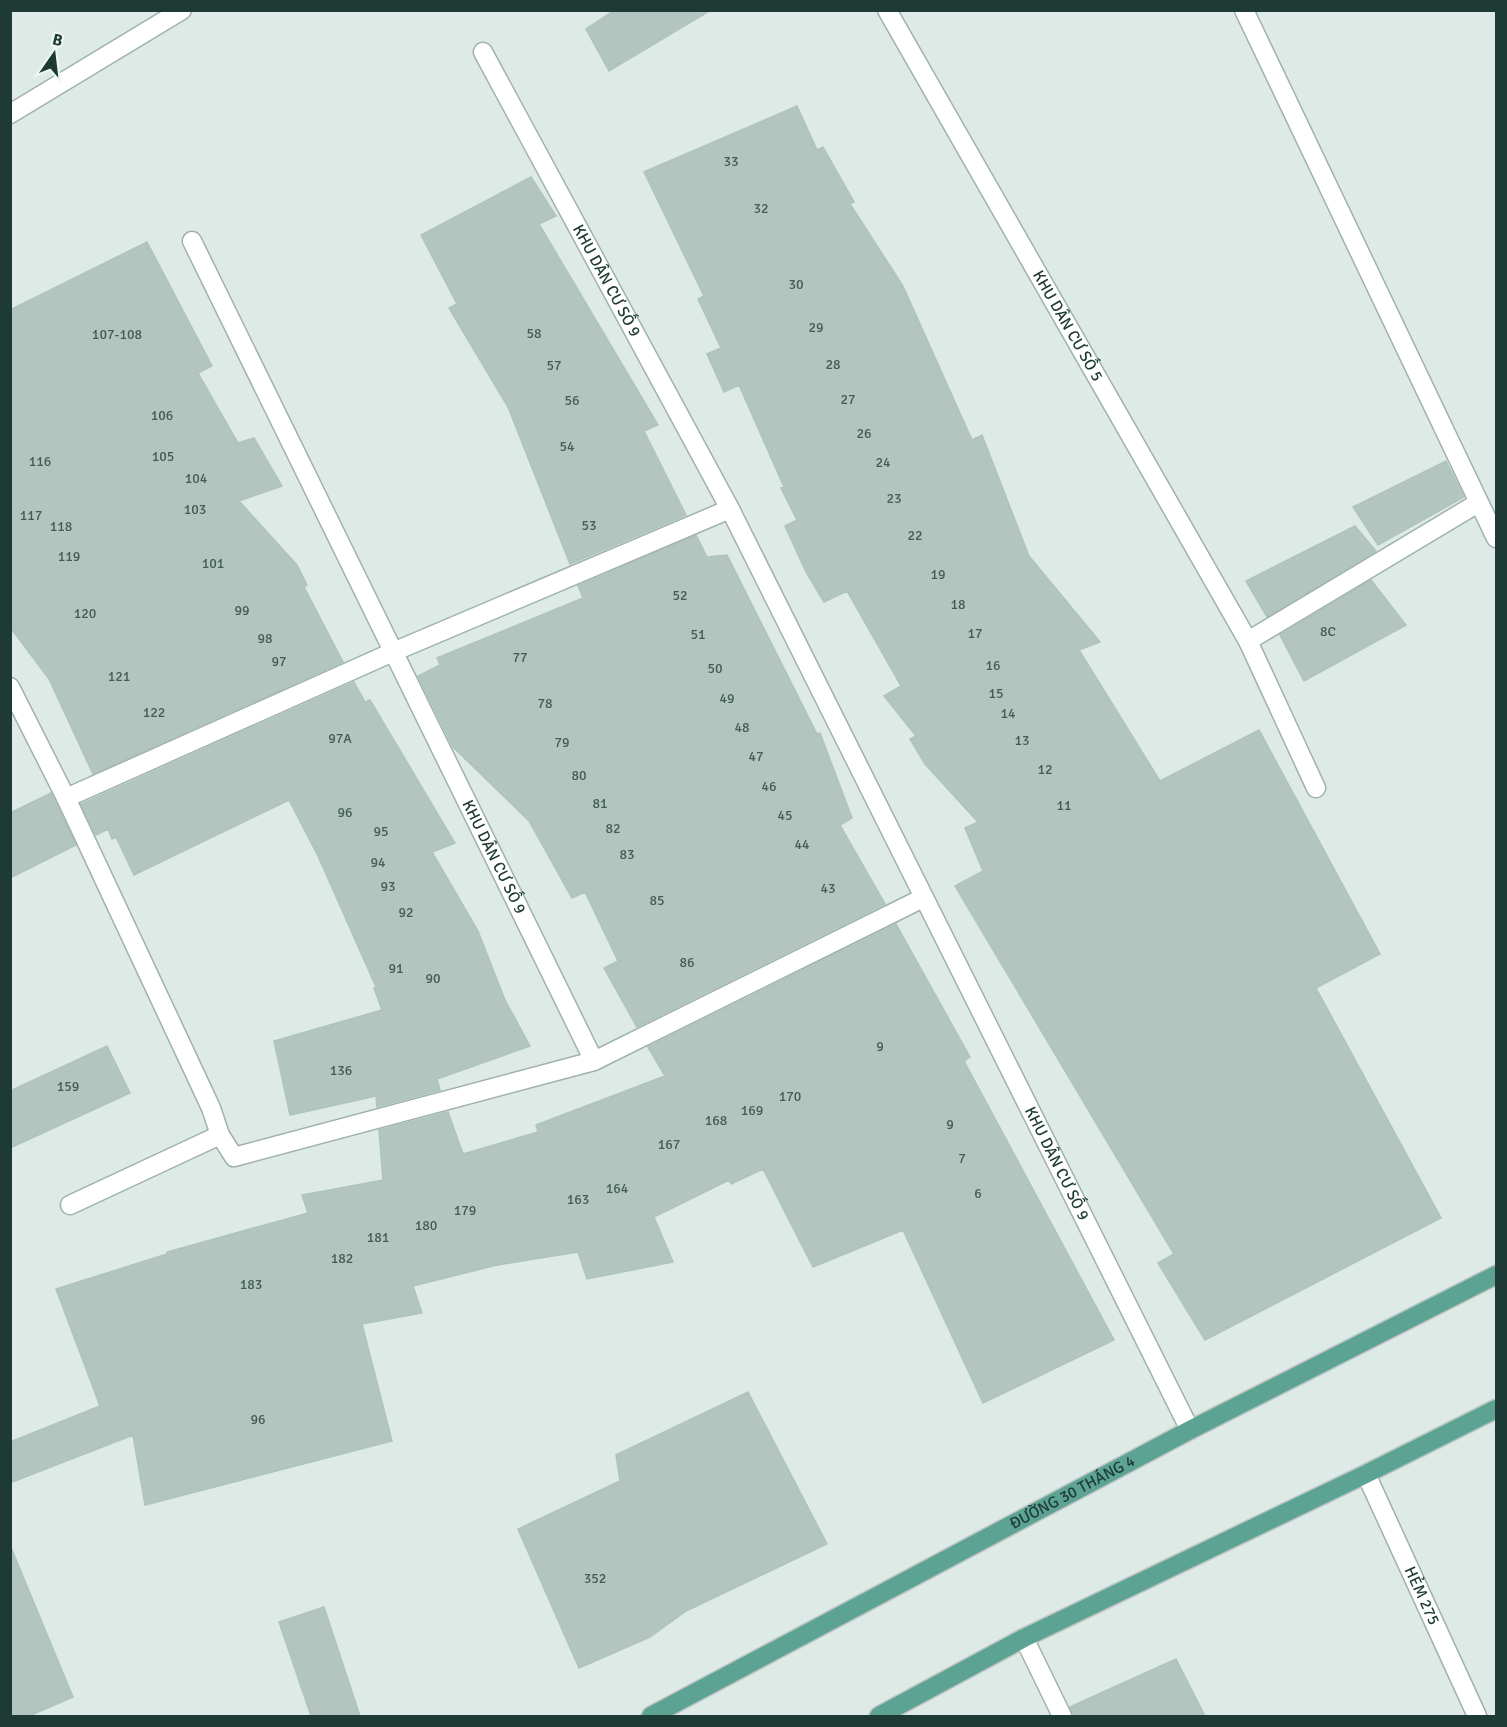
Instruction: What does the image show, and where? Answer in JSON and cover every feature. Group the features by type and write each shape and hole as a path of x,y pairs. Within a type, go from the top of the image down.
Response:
{"main road":[{"name":"ĐƯỜNG 30 THÁNG 4","path":"651,1716 1190,1430 1497,1275"},
{"path":"879,1716 1023,1638 1497,1409"}],"street":[{"path":"10,114 182,10"},
{"name":"KHU DÂN CƯ SỐ 5","path":"887,10 1248,641 1316,788"},
{"path":"1244,10 1478,503 1497,538"},
{"name":"KHU DÂN CƯ SỐ 9","path":"483,52 730,509 1190,1430"},
{"name":"KHU DÂN CƯ SỐ 9","path":"192,241 594,1061"},
{"path":"1248,641 1478,503"},
{"path":"66,798 393,652 730,509"},
{"path":"10,687 66,798 211,1108 220,1135 234,1157 594,1061 923,898"},
{"path":"70,1205 220,1135"},
{"name":"HẺM 275","path":"1366,1474 1477,1716"},
{"path":"1023,1638 1062,1716"}],"building":[{"path":"615,10 711,10 609,71 586,29"},
{"path":"797,106 817,150 823,147 854,202 850,204 903,286 972,440 982,435 1029,556 1100,642 1079,650 1160,781 1259,730 1380,954 1316,988 1441,1218 1205,1340 1158,1263 1174,1254 955,886 983,871 965,828 978,822 925,764 910,739 916,736 884,696 901,686 847,591 824,602 806,572 785,526 797,520 781,488 784,487 739,385 724,392 707,354 721,348 698,299 704,296 644,172"},
{"path":"531,177 556,216 539,224 658,425 644,431 686,515 570,564 508,407 449,308 457,304 421,235"},
{"path":"147,242 212,366 198,373 238,443 254,438 282,486 239,501 297,565 307,585 304,587 343,662 93,774 49,679 10,627 10,310"},
{"path":"1446,461 1464,497 1378,545 1353,507"},
{"path":"1355,526 1376,551 1267,617 1246,581"},
{"path":"696,535 707,557 727,555 817,734 820,733 852,818 840,825 885,904 637,1027 604,968 618,961 585,892 572,898 529,821 453,747 418,676 440,665 437,658 583,598 578,586"},
{"path":"1371,580 1406,625 1304,681 1280,635"},
{"path":"354,682 365,702 370,700 455,843 432,852 478,931 505,1000 530,1046 437,1079 440,1090 377,1107 376,1096 290,1115 274,1041 382,1010 374,988 376,987 318,856 289,800 134,875 116,837 112,839 108,829 96,835 81,804"},
{"path":"51,793 76,845 10,878 10,813"},
{"path":"896,924 970,1057 964,1061 1114,1340 983,1403 903,1230 813,1267 763,1169 731,1184 729,1180 654,1217 673,1262 587,1279 578,1252 497,1265 413,1286 422,1313 362,1324 392,1441 145,1505 133,1435 10,1483 10,1442 100,1406 56,1289 167,1254 167,1252 308,1213 302,1195 383,1180 379,1130 448,1112 463,1154 538,1132 536,1125 665,1076 648,1047"},
{"path":"107,1046 130,1093 10,1148 10,1091"},
{"path":"748,1392 827,1544 686,1611 650,1637 579,1668 518,1529 620,1481 616,1455"},
{"path":"10,1545 73,1697 29,1716 10,1716"},
{"path":"324,1607 360,1716 311,1716 279,1622"},
{"path":"1176,1659 1205,1716 1073,1716 1070,1707"}]}
